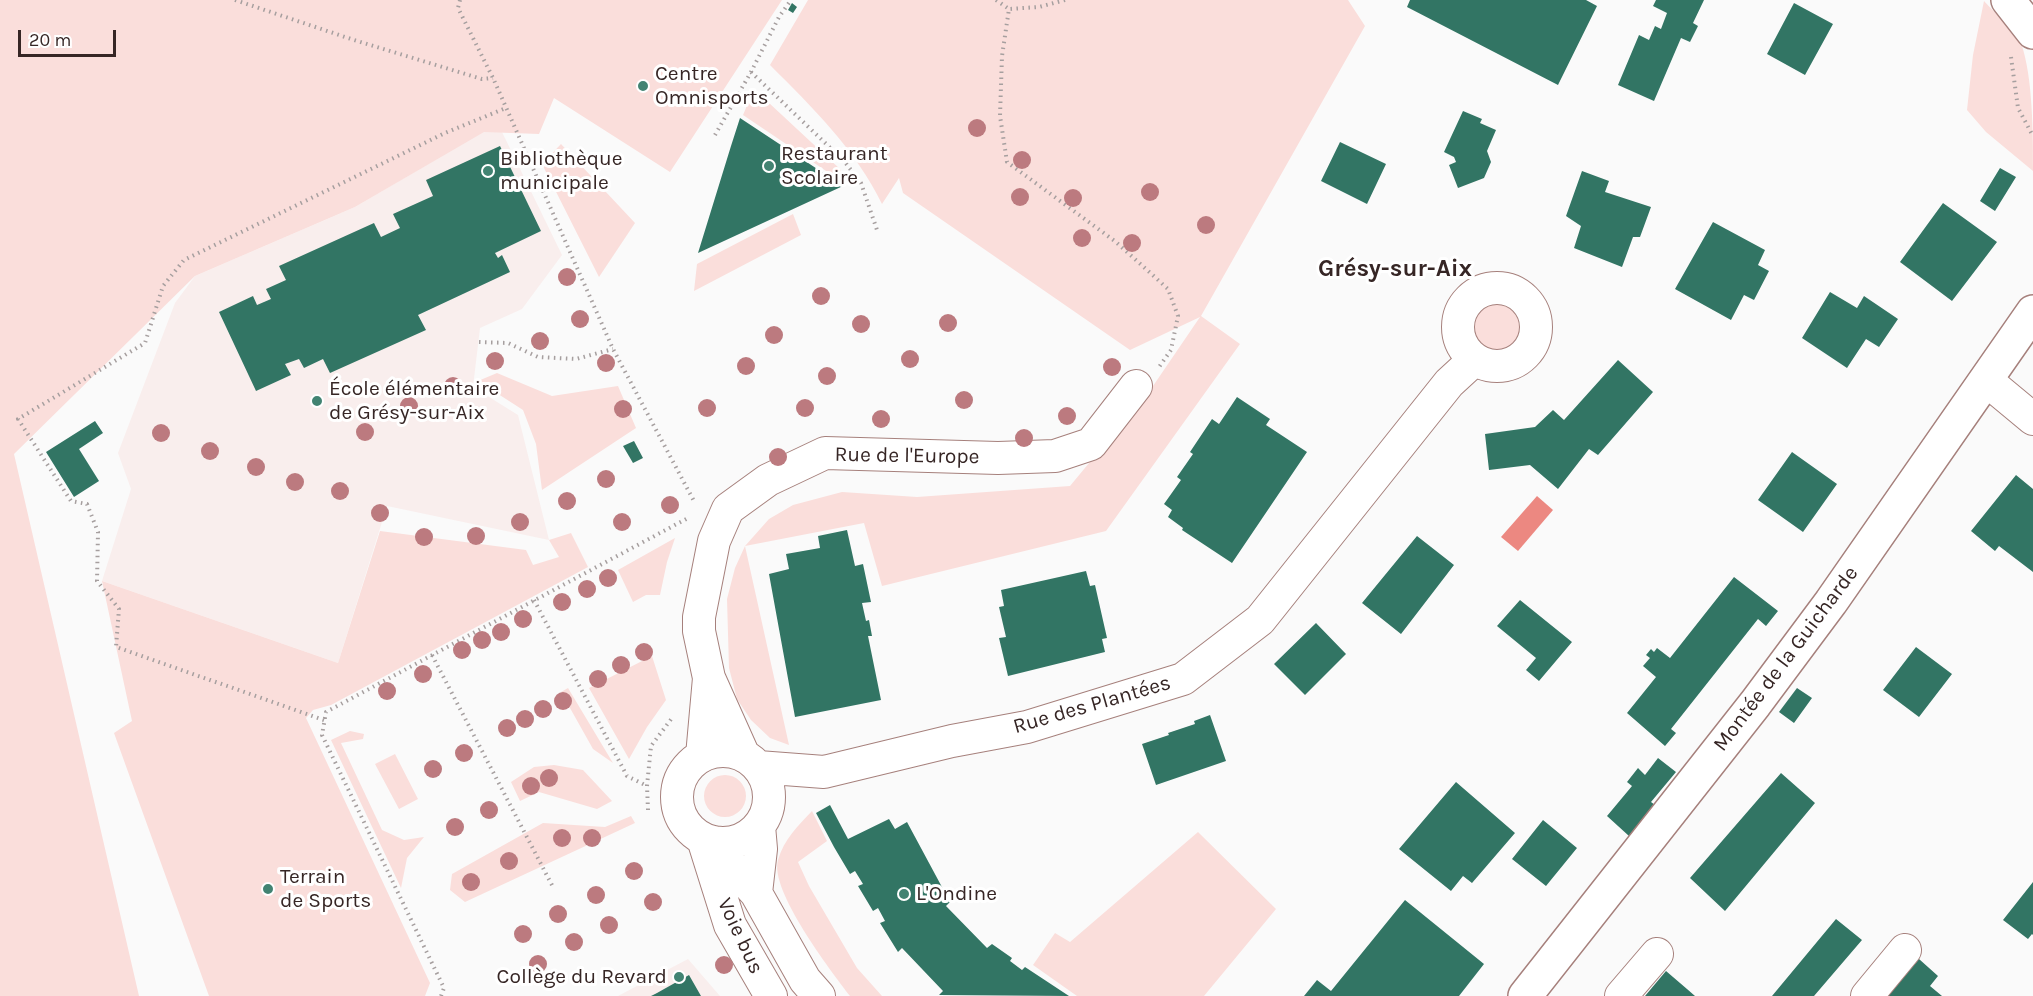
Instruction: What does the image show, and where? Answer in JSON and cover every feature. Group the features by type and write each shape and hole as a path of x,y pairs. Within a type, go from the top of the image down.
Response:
{"main road":[{"name":"Montée de la Guicharde","path":"1525,996 1755,704 1831,602 2033,312"}],"street":[{"name":"Rue des Plantées","path":"751,761 824,772 952,741 1027,727 1183,679 1260,620 1449,383 1474,360"},
{"path":"1986,380 2033,419"},
{"name":"Rue de l'Europe","path":"751,761 709,678 699,631 699,617 714,541 728,509 768,480 825,453 998,458 1055,456 1091,444 1136,386"},
{"name":"Rue de l'Europe","path":"702,756 709,678"},
{"path":"709,841 738,841 750,835 762,820 769,802 765,777 751,761 730,751 716,751 691,763 678,787 677,801 680,812 685,823 693,832 709,841 756,893 806,980 819,996"},
{"name":"Rue des Plantées","path":"762,820 824,772"},
{"path":"756,893 762,820"},
{"name":"Voie bus","path":"709,841 730,925 771,996"},
{"path":"1867,996 1905,950"},
{"path":"1621,996 1657,954"}],"path":[{"path":"235,0 482,79 493,78"},
{"path":"460,0 458,8 493,78 613,349 699,512"},
{"path":"715,135 790,0"},
{"path":"996,0 1009,9 1065,0"},
{"path":"1009,9 1002,56 1000,116 1007,162 1116,242 1160,281 1168,289 1178,316 1171,350 1156,372 1136,386"},
{"path":"2020,16 2012,33 2011,62 2018,108 2033,136"},
{"path":"751,72 844,161 861,183 877,230"},
{"path":"324,720 116,647 119,609 97,581 98,532 87,504 71,501 18,419 145,344 163,286 184,260 435,138 506,108"},
{"path":"479,342 508,343 538,357 566,359 576,359 613,349"},
{"path":"441,996 444,988 322,735 326,712 689,518"},
{"path":"534,600 627,776 647,786"},
{"path":"432,655 554,889"},
{"path":"648,810 647,786 651,746 677,711"}],"shaded area":[{"path":"0,0 782,0 670,172 554,98 539,134 484,132 355,207 195,276 14,454 139,996 0,996"},
{"path":"808,0 1348,0 1365,26 1201,316 1240,344 1106,531 882,586 864,523 745,546 769,519 793,505 842,492 917,497 1070,486 1153,386 1200,317 1130,350 903,193 899,178 882,204 846,147 817,113 770,65"},
{"path":"1984,1 2021,43 2028,72 2032,106 2033,171 1986,132 1967,110 1973,55"},
{"path":"754,89 840,169 844,176 838,179 743,115"},
{"name":"École élémentaire de Grésy-sur-Aix","path":"484,131 502,132 562,255 522,309 480,328 473,387 518,415 549,540 387,506 338,663 102,581 131,489 118,453 175,303 195,276 355,207"},
{"path":"561,144 635,223 599,277 542,164"},
{"path":"793,214 801,235 694,291 697,264"},
{"path":"1498,303 1516,310 1523,328 1516,346 1498,353 1480,346 1473,328 1480,310"},
{"path":"497,373 552,396 618,386 636,428 542,490 536,444 523,410 478,381"},
{"path":"1537,496 1553,510 1518,551 1501,537"},
{"path":"380,531 526,550 533,565 559,557 549,540 571,533 588,567 331,705 313,710 306,718 430,983 425,996 209,996 114,733 132,721 102,581 338,663"},
{"path":"675,538 660,595 646,595 633,602 618,570"},
{"path":"745,546 789,745 770,738 751,720 737,699 729,668 727,599 735,568"},
{"path":"652,656 666,700 629,759 589,688"},
{"path":"568,688 613,763 593,749 561,692"},
{"path":"350,731 364,734 363,739 341,743 382,830 404,840 424,837 407,858 401,888 331,740"},
{"path":"395,754 418,799 399,809 375,764"},
{"path":"554,765 583,770 612,801 597,809 539,792 520,801 511,782 534,767"},
{"path":"725,775 740,781 746,796 740,811 725,817 710,811 704,796 710,781"},
{"path":"812,811 827,841 798,862 809,886 857,968 882,996 850,996 804,930 783,890 778,873 778,860 792,833"},
{"path":"631,816 635,823 465,902 450,890 452,874 543,823 605,827"},
{"path":"1198,832 1276,909 1204,996 1077,996 1033,965 1055,933 1070,942"},
{"name":"Collège du Revard","path":"688,959 720,996 618,996"}],"building":[{"path":"1410,0 1586,0 1597,6 1558,85 1407,7"},
{"path":"1656,0 1704,0 1693,23 1698,26 1690,42 1681,38 1654,101 1618,85 1639,35 1649,40 1655,26 1661,29 1667,13 1653,6"},
{"path":"792,3 797,7 793,13 788,10"},
{"path":"1794,3 1833,24 1805,75 1767,54"},
{"path":"1463,111 1482,119 1480,123 1496,130 1487,151 1491,162 1484,178 1458,188 1449,165 1456,162 1454,157 1444,152"},
{"name":"Restaurant Scolaire","path":"740,118 843,186 698,253 731,146"},
{"path":"1340,142 1386,164 1367,204 1321,181"},
{"path":"500,146 541,231 495,253 498,258 502,255 510,272 418,315 426,330 330,373 323,359 304,368 299,359 285,364 291,375 256,391 219,312 253,296 257,305 271,299 266,289 286,280 279,266 374,223 381,237 400,228 393,214 433,196 426,180"},
{"path":"2000,168 2016,177 1995,211 1980,201"},
{"path":"1582,171 1609,181 1605,192 1651,207 1640,237 1633,237 1622,267 1574,248 1581,226 1566,216"},
{"path":"1943,203 1997,242 1952,301 1900,262"},
{"path":"1713,222 1765,250 1758,265 1769,271 1754,300 1744,295 1731,320 1675,289"},
{"path":"1830,292 1857,308 1864,296 1898,319 1879,347 1866,339 1847,368 1802,338"},
{"path":"1618,360 1653,392 1598,455 1589,449 1558,489 1530,465 1489,470 1485,434 1535,427 1553,410 1564,420"},
{"path":"1237,397 1270,419 1266,425 1307,452 1232,563 1182,530 1183,528 1168,517 1172,510 1164,504 1181,480 1177,477 1193,454 1190,452 1212,419 1219,424"},
{"path":"95,421 103,433 79,449 99,481 74,497 46,452"},
{"path":"634,441 643,458 633,463 623,446"},
{"path":"1792,452 1837,484 1803,532 1758,500"},
{"path":"2016,475 2033,489 2033,572 1999,546 1995,551 1971,531"},
{"path":"847,530 855,566 863,564 871,602 862,603 866,621 869,620 872,636 868,636 881,700 795,717 769,574 789,569 786,554 820,548 818,536"},
{"path":"1417,536 1454,565 1401,634 1362,603"},
{"path":"1086,571 1090,586 1095,585 1107,638 1102,639 1105,652 1008,676 999,638 1006,637 999,607 1004,606 1001,590"},
{"path":"1734,577 1778,611 1766,626 1758,619 1671,729 1676,733 1665,746 1627,713 1656,677 1643,666 1650,658 1646,655 1651,649 1654,652 1657,648 1670,658"},
{"path":"1520,600 1572,642 1539,681 1526,670 1536,658 1497,626"},
{"path":"1316,623 1346,654 1305,695 1274,664"},
{"path":"1916,647 1952,674 1919,717 1883,690"},
{"path":"1797,688 1812,698 1794,723 1779,712"},
{"path":"1210,715 1226,761 1156,785 1142,744 1195,724 1194,721"},
{"path":"1658,758 1676,772 1651,802 1655,805 1629,836 1607,816 1632,786 1627,782 1638,768 1645,775"},
{"path":"1781,773 1815,803 1725,911 1690,878"},
{"path":"1456,782 1515,833 1472,883 1463,876 1451,891 1399,849"},
{"name":"L'Ondine","path":"830,805 848,839 889,819 895,829 907,822 950,902 946,906 987,948 992,944 1012,958 1010,961 1022,970 1025,967 1069,996 939,995 943,991 902,948 898,952 880,923 885,921 878,908 873,911 858,886 863,884 855,871 850,874 834,847 816,813"},
{"path":"1543,820 1577,848 1546,886 1512,859"},
{"path":"2033,882 2033,935 2028,939 2003,920"},
{"path":"1405,900 1484,964 1459,996 1304,996 1317,980 1331,991"},
{"path":"1836,919 1862,940 1814,996 1772,996"},
{"path":"1919,959 1938,976 1930,986 1942,996 1888,996"},
{"path":"1666,971 1687,989 1695,996 1645,996"},
{"path":"689,975 701,996 651,996 657,993"}],"place":[{"name":"Centre Omnisports","path":"643,86"},
{"name":"Restaurant Scolaire","path":"769,166"},
{"name":"Bibliothèque municipale","path":"488,171"},
{"name":"École élémentaire de Grésy-sur-Aix","path":"317,401"},
{"name":"Terrain de Sports","path":"268,889"},
{"name":"L'Ondine","path":"904,894"},
{"name":"Collège du Revard","path":"679,977"}],"district":[{"name":"Grésy-sur-Aix","path":"1395,269"}]}
